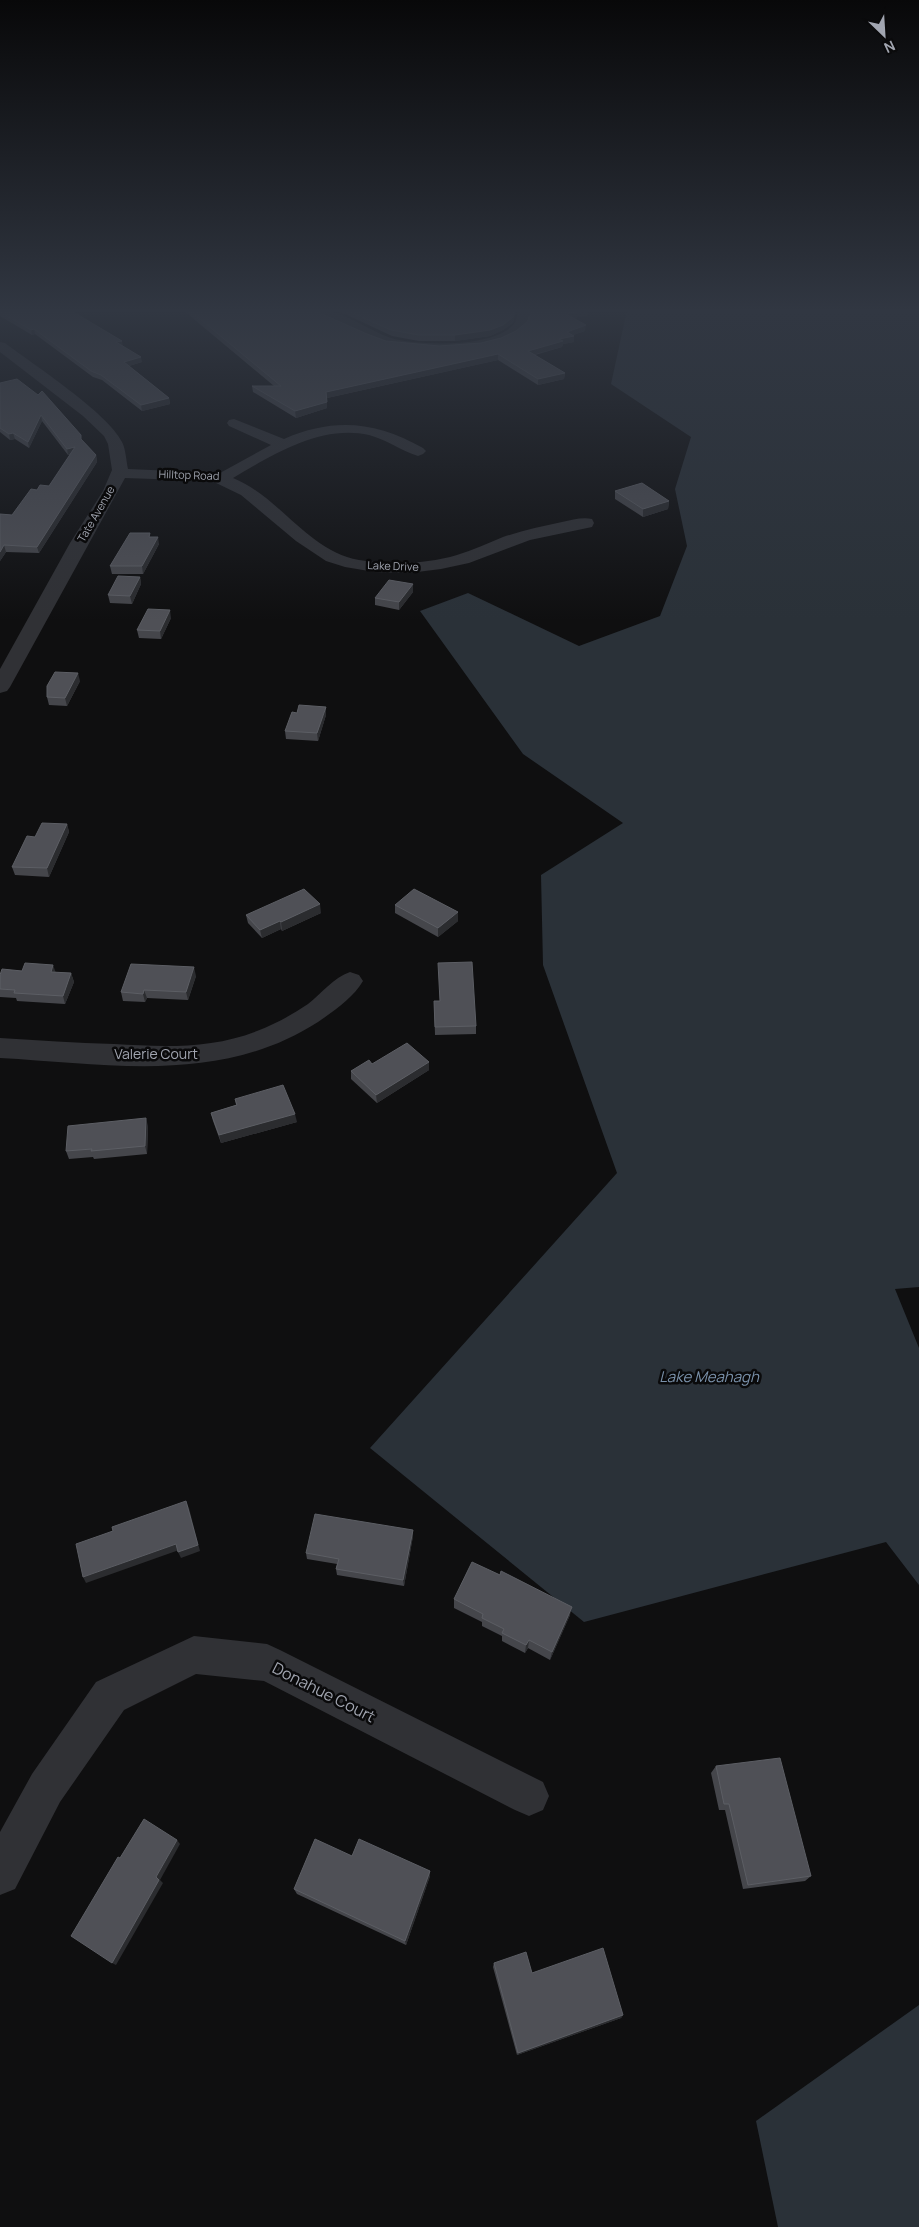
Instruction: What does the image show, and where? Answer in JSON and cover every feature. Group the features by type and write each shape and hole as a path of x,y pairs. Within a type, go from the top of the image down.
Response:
{"street":[{"name":"Tate Avenue","path":"0,687 79,542 111,491 118,473 116,444 110,434 89,414"},
{"path":"234,423 282,444"},
{"name":"Hilltop Road","path":"118,473 214,476 222,478 266,451 282,444 321,432 339,429 368,430 405,442 418,451"},
{"name":"Lake Drive","path":"222,478 234,484 268,508 320,550 334,558 378,567 414,567 456,561 514,539 553,528 586,523"},
{"name":"Valerie Court","path":"0,1048 164,1056 188,1056 227,1051 255,1044 285,1031 334,998 350,981"},
{"name":"Donahue Court","path":"0,1874 46,1788 110,1696 194,1655 267,1663 529,1796"}],"water":[{"name":"Lake Meahagh","path":"656,414 919,414 919,1287 895,1289 919,1348 919,1585 886,1542 584,1622 370,1448 617,1173 543,965 541,875 623,823 523,754 420,611 468,593 579,646 660,616 687,546 675,489 691,437"},
{"path":"919,2005 919,2227 778,2227 756,2121"}],"building":[{"path":"0,414 62,414 96,455 37,547 4,545 0,552 0,514 12,515 31,489 37,490 40,485 49,486 75,447 67,449 41,415 28,442 0,428"},
{"path":"642,483 669,501 643,509 615,491"},
{"path":"130,533 150,533 149,537 158,537 142,566 110,566"},
{"path":"118,576 140,577 130,596 108,595"},
{"path":"389,580 413,584 399,602 375,598"},
{"path":"148,609 170,610 160,631 137,630"},
{"path":"55,672 78,673 65,698 47,697 47,686"},
{"path":"299,705 326,707 317,733 285,731 292,712 297,713"},
{"path":"42,823 67,824 47,868 12,867 27,836 35,837"},
{"path":"304,889 320,904 260,930 246,915"},
{"path":"414,889 458,912 438,928 395,905"},
{"path":"472,962 476,1026 435,1027 434,1001 440,1001 438,963"},
{"path":"25,963 53,965 51,972 71,973 63,996 14,993 15,990 0,989 2,969 22,971"},
{"path":"131,964 194,967 186,992 144,990 143,994 121,992"},
{"path":"407,1043 429,1062 376,1095 351,1071 369,1060 372,1064"},
{"path":"283,1085 295,1114 219,1135 211,1113 237,1105 235,1099"},
{"path":"146,1118 145,1146 91,1151 92,1149 66,1151 68,1126"},
{"path":"186,1501 198,1545 178,1552 176,1544 83,1577 76,1544 113,1531 112,1527"},
{"path":"315,1514 413,1530 403,1580 336,1569 339,1559 306,1553"},
{"path":"472,1562 500,1575 501,1571 572,1607 552,1652 529,1640 526,1645 502,1633 504,1629 482,1618 483,1614 454,1599"},
{"path":"780,1758 811,1876 748,1885 729,1804 724,1804 716,1766"},
{"path":"144,1819 177,1840 156,1877 159,1880 112,1963 71,1936 118,1857 120,1858"},
{"path":"315,1839 352,1856 359,1839 430,1871 405,1941 294,1889"},
{"path":"603,1948 623,2015 518,2053 494,1963 526,1952 532,1973"}]}
